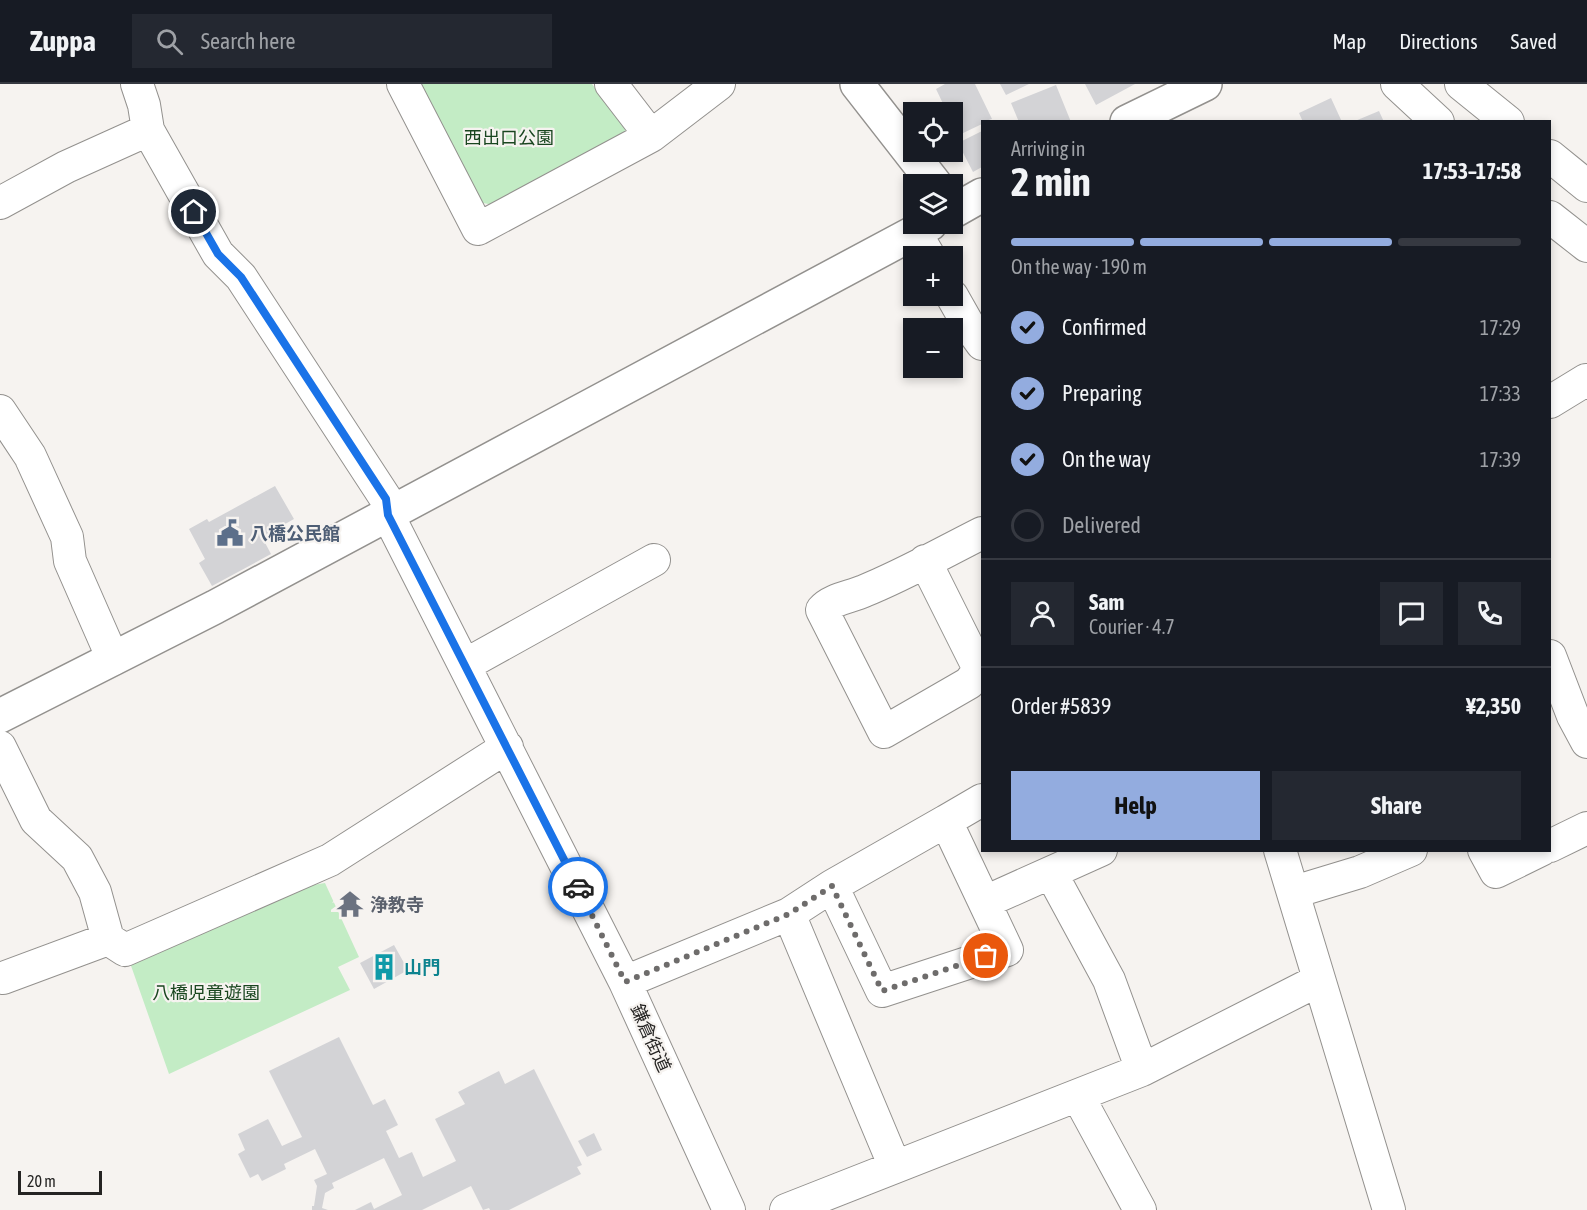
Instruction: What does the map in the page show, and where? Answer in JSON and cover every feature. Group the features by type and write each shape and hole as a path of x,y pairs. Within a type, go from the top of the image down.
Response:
{"street":[{"name":"鎌倉街道","path":"137,84 144,105 148,130 218,254 241,277 386,499 388,515 625,982 722,1208"},
{"path":"403,84 478,229 651,136 719,84"},
{"path":"611,84 651,136"},
{"path":"857,84 927,174"},
{"path":"1130,120 1205,84"},
{"path":"1397,84 1436,120"},
{"path":"1461,84 1506,120"},
{"path":"0,203 66,167 148,130"},
{"path":"1551,157 1587,186"},
{"path":"1551,218 1587,246"},
{"path":"0,716 207,612 917,234"},
{"path":"958,306 981,343"},
{"path":"1551,401 1586,380 1587,383"},
{"path":"0,411 30,456 68,537 70,561 113,659"},
{"path":"925,561 978,667 969,683 884,732 822,610 827,605 866,591 925,561 981,533"},
{"path":"465,665 654,560"},
{"path":"1551,659 1573,716 1587,742"},
{"path":"0,747 36,820 77,858 94,892 108,939 125,950 330,860 507,747"},
{"path":"625,982 789,914 832,886 981,801"},
{"path":"832,886 882,991 1007,950 946,821"},
{"path":"1551,846 1587,828"},
{"path":"985,902 1097,852"},
{"path":"1281,852 1389,1210"},
{"path":"1294,892 1360,872 1406,852"},
{"path":"1485,852 1496,872 1537,852"},
{"path":"1051,873 1109,980 1142,1070"},
{"path":"789,914 895,1167"},
{"path":"3,978 108,939"},
{"path":"786,1210 1142,1070 1319,980"},
{"path":"1078,1096 1140,1210"}],"green space":[{"name":"西出口公園","path":"419,84 592,84 626,128 624,138 494,205 483,203"},
{"name":"八橋児童遊園","path":"325,883 359,957 338,967 350,990 169,1074 129,960 301,887"}],"building":[{"path":"945,84 975,84 992,119 981,120 981,124 963,133 963,102 942,102 936,89"},
{"path":"1000,84 1029,84 1006,95"},
{"path":"1085,84 1135,84 1096,105"},
{"path":"1056,85 1070,120 1018,120 1011,103"},
{"path":"1331,98 1341,120 1302,120 1299,113"},
{"path":"1379,111 1383,120 1357,120"},
{"path":"981,132 981,168 973,172 963,153 963,140"},
{"name":"八橋公民館","path":"275,486 294,519 262,537 271,554 212,586 199,563 205,559 189,529 207,519 209,522"},
{"name":"山門","path":"394,945 408,970 374,989 360,963"},
{"path":"339,1037 373,1105 385,1099 398,1125 386,1131 399,1158 412,1152 423,1177 456,1161 435,1119 465,1104 458,1092 499,1071 505,1084 534,1069 582,1165 577,1167 581,1174 509,1210 490,1210 489,1208 483,1210 471,1186 422,1210 355,1210 371,1202 374,1209 402,1195 384,1158 332,1183 334,1188 325,1193 322,1208 328,1210 312,1210 317,1186 314,1180 327,1174 315,1149 284,1164 286,1169 262,1181 258,1174 250,1178 238,1154 245,1150 238,1134 268,1119 282,1146 302,1137 269,1071"},
{"path":"594,1133 602,1150 587,1157 578,1141"}],"way so far":[{"path":"578,887 625,982 789,914 832,886 882,991 986,956"}],"place":[{"name":"八橋公民館","path":"230,533"},
{"name":"浄教寺","path":"350,904"},
{"name":"山門","path":"384,967"}],"route":[{"path":"194,212 218,254 241,277 386,499 388,515 578,887"}]}
